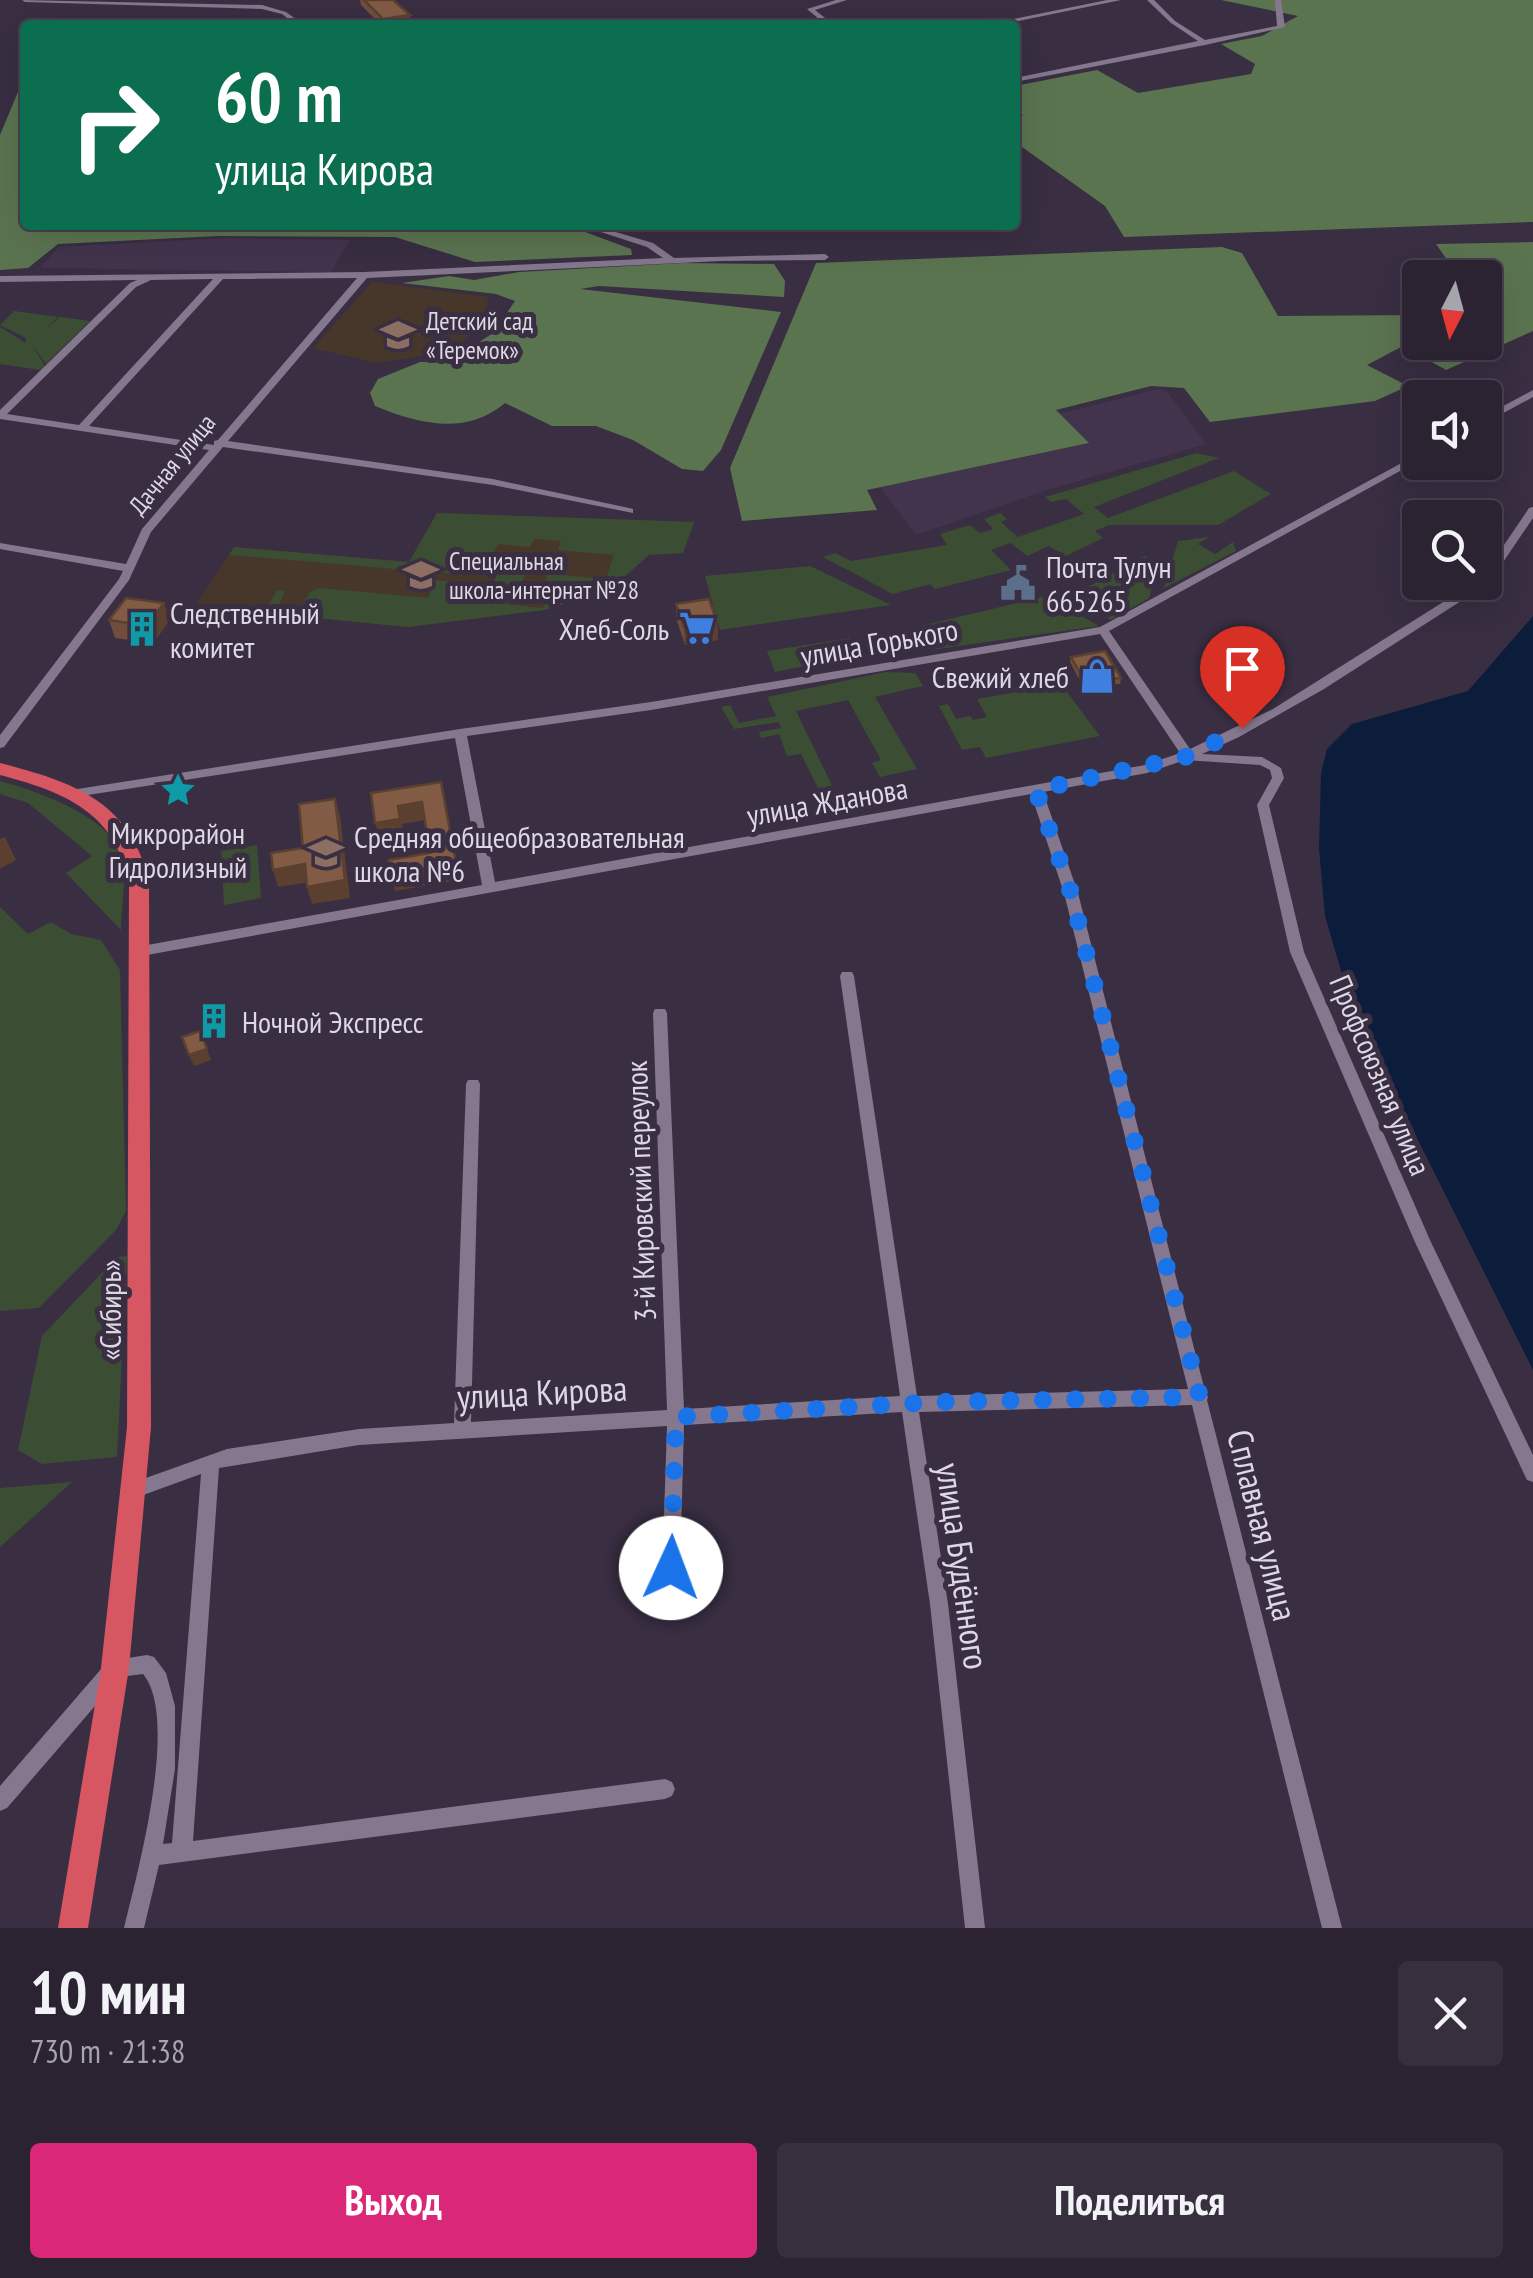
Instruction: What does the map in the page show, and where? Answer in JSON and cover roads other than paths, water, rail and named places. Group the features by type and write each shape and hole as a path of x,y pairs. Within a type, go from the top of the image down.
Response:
{"highway":[{"name":"«Сибирь»","path":"0,769 75,793 118,826 130,844 139,882 136,952 142,1379 135,1490 115,1668 73,1928"}],"street":[{"path":"25,0 262,8 284,13 293,20"},
{"path":"262,8 271,0"},
{"path":"284,13 285,0"},
{"path":"823,20 810,10 844,0"},
{"path":"1014,20 1118,0"},
{"path":"1150,0 1172,22 1206,43"},
{"path":"1020,79 1282,27 1278,0"},
{"path":"600,230 650,245 672,260"},
{"path":"636,262 646,256 650,245"},
{"path":"0,278 67,274 148,278 364,275 825,257"},
{"name":"Дачная улица","path":"0,744 124,580 146,531 364,275"},
{"path":"82,429 221,276"},
{"path":"0,416 133,285 148,278"},
{"path":"1502,410 1533,393"},
{"path":"0,416 493,482 629,511"},
{"name":"улица Горького","path":"460,733 1103,630 1402,466"},
{"name":"улица Жданова","path":"1502,556 1533,510"},
{"path":"0,546 127,568"},
{"name":"улица Жданова","path":"136,952 1036,790 1189,756 1328,679 1455,600"},
{"path":"1103,630 1189,756"},
{"path":"75,793 460,733 489,886"},
{"name":"Профсоюзная улица","path":"1189,756 1262,761 1276,768 1278,778 1264,804 1297,952 1429,1255 1533,1474"},
{"name":"Сплавная улица","path":"1036,790 1071,893 1332,1928"},
{"name":"улица Будённого","path":"847,976 940,1604 975,1928"},
{"name":"3-й Кировский переулок","path":"660,1013 676,1417 670,1606"},
{"path":"462,1429 473,1084"},
{"name":"улица Кирова","path":"135,1490 210,1463 316,1442 462,1429 908,1404 1200,1397"},
{"path":"182,1850 210,1463"},
{"path":"0,1801 115,1668 146,1664 160,1682 166,1736 152,1856 134,1928"},
{"path":"152,1856 665,1789"}],"water":[{"path":"1533,616 1533,1370 1352,1008 1325,916 1319,848 1321,773 1327,749 1352,724 1468,691"}],"place":[{"name":"Детский сад «Теремок»","path":"398,335"},
{"name":"Специальная школа-интернат №28","path":"421,575"},
{"name":"Почта Тулун 665265","path":"1018,583"},
{"name":"Хлеб-Соль","path":"697,628"},
{"name":"Следственный комитет","path":"142,629"},
{"name":"Свежий хлеб","path":"1097,676"},
{"name":"Микрорайон Гидролизный","path":"178,790"},
{"name":"Средняя общеобразовательная школа №6","path":"326,853"},
{"name":"Ночной Экспресс","path":"214,1021"}]}
